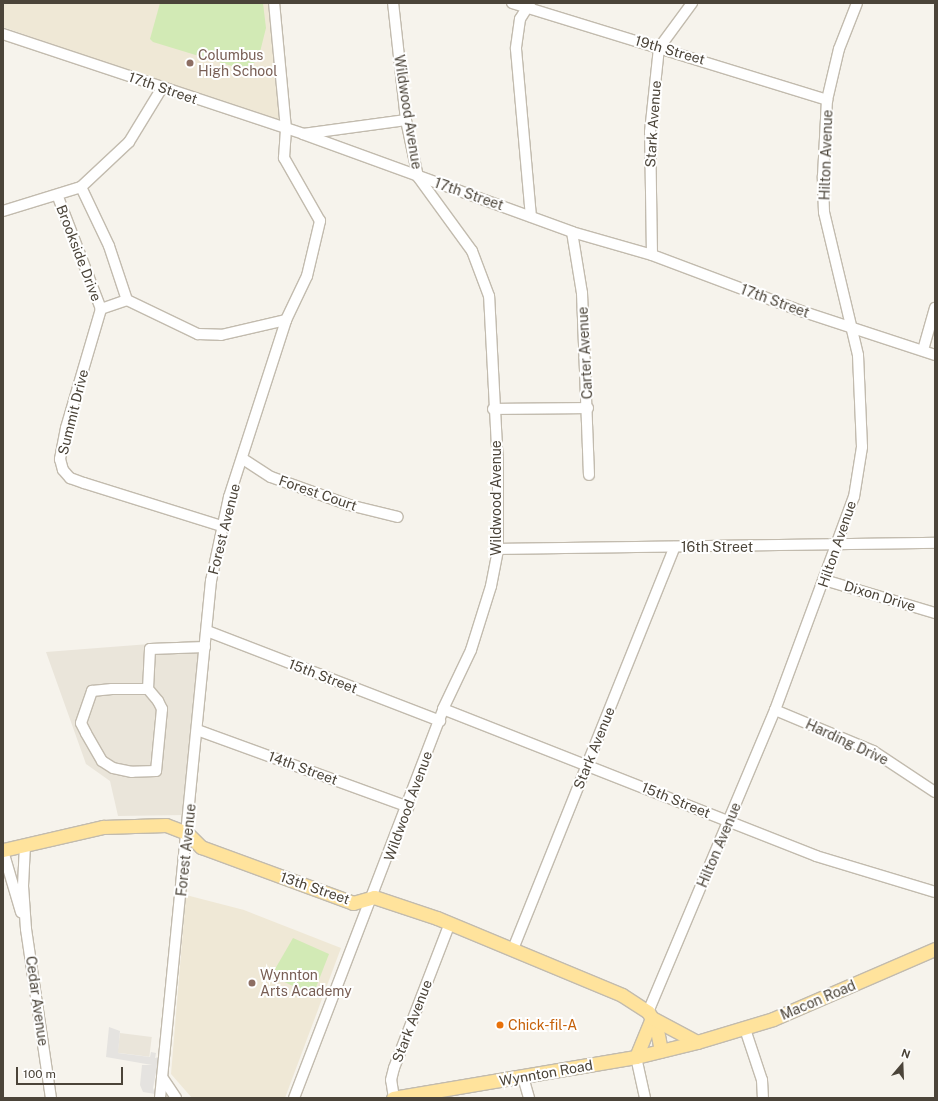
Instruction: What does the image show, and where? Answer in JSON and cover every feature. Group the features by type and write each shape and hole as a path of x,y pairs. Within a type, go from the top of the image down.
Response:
{"main road":[{"name":"13th Street","path":"3,851 65,833 136,823 166,825 187,833 201,847 353,902 374,897"},
{"path":"374,897 450,923 622,995 650,1015 697,1042"},
{"name":"Macon Road","path":"697,1042 745,1029 935,949"},
{"path":"650,1015 661,1051"},
{"path":"636,1057 650,1015"},
{"name":"Wynnton Road","path":"394,1098 636,1057 697,1042"}],"street":[{"name":"Forest Avenue","path":"160,1098 211,581 221,526 286,320 307,276 320,221 284,158 286,129 274,3"},
{"name":"Wildwood Avenue","path":"294,1098 374,897 440,721 443,709 471,650 491,586 498,549 498,466 493,409 492,332 484,276 472,251 418,177 406,120 393,3"},
{"name":"19th Street","path":"512,3 528,5 659,48 828,100"},
{"path":"659,48 692,3"},
{"name":"Hilton Avenue","path":"650,1015 775,710 837,547 854,497 862,448 858,362 852,328 824,212 828,100 839,49 857,3"},
{"path":"528,5 517,32 516,49 531,216"},
{"name":"17th Street","path":"3,34 303,134 572,232 652,255 852,328 935,355"},
{"name":"Stark Avenue","path":"652,255 650,132 659,48"},
{"path":"3,211 58,197 81,187 129,142 162,88"},
{"path":"303,134 406,120"},
{"name":"Brookside Drive","path":"81,187 109,246 126,300"},
{"name":"Brookside Drive","path":"58,197 101,309"},
{"name":"Carter Avenue","path":"572,232 582,293 588,408 589,475"},
{"path":"101,309 126,300 198,334 221,335 286,320"},
{"path":"923,350 935,308"},
{"name":"Summit Drive","path":"101,309 66,428 60,459 63,470 70,478 84,483 221,526"},
{"path":"493,409 588,408"},
{"name":"Forest Court","path":"243,459 271,477 349,505 398,517"},
{"name":"16th Street","path":"498,549 837,547 935,543"},
{"name":"Stark Avenue","path":"513,949 674,547"},
{"name":"Dixon Drive","path":"824,580 935,613"},
{"name":"15th Street","path":"207,631 440,721"},
{"path":"148,689 92,691 81,723 102,761 113,768 132,772 156,771 162,709 148,689 150,649 205,647"},
{"name":"15th Street","path":"443,709 816,856 935,892"},
{"name":"Harding Drive","path":"775,710 873,751 935,792"},
{"name":"14th Street","path":"197,730 408,807"},
{"path":"26,845 23,886 26,929"},
{"path":"3,851 26,929"},
{"name":"Stark Avenue","path":"394,1098 391,1080 394,1068 450,923"},
{"name":"Cedar Avenue","path":"26,929 50,1098"},
{"path":"745,1029 762,1080 763,1098"},
{"path":"636,1057 645,1098"},
{"path":"162,1077 176,1098"},
{"path":"523,1077 529,1098"}],"shaded area":[{"name":"Columbus High School","path":"3,3 268,3 281,124 3,27"},
{"path":"201,640 184,815 118,816 110,781 86,764 46,652"},
{"name":"Wynnton Arts Academy","path":"186,895 244,910 341,948 285,1098 192,1098 171,1074"},
{"path":"109,1027 120,1031 118,1053 150,1057 151,1052 156,1053 155,1058 159,1057 153,1088 155,1094 143,1092 140,1085 142,1065 152,1065 106,1057"},
{"path":"120,1033 152,1037 149,1057 118,1053"}],"green space":[{"path":"160,3 263,3 266,28 258,60 249,66 235,67 153,42 150,39"},
{"path":"293,938 329,954 313,995 271,976"}],"place":[{"name":"Columbus High School","path":"190,63"},
{"name":"Wynnton Arts Academy","path":"252,983"},
{"name":"Chick-fil-A","path":"500,1025"}]}
